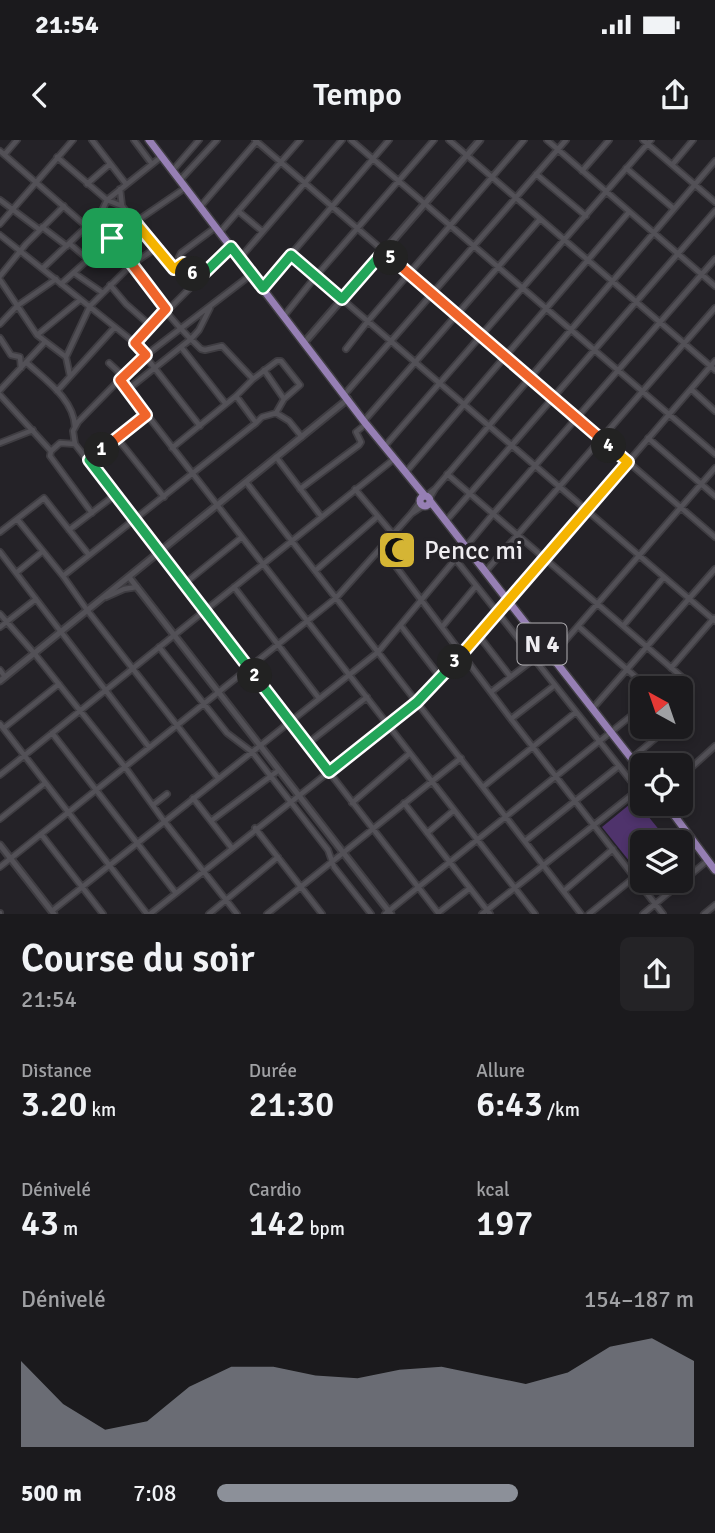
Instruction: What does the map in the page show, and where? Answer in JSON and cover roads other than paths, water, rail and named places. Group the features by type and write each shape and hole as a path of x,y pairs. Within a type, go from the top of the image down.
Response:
{"main road":[{"name":"N 4","path":"152,142 425,501 466,547 630,756"},
{"path":"675,816 686,830"},
{"path":"693,839 715,870"}],"street":[{"path":"17,140 3,152 87,227"},
{"path":"0,224 73,140"},
{"path":"92,140 125,184"},
{"path":"134,140 152,164"},
{"path":"173,171 199,140"},
{"path":"198,279 179,257 181,253 217,230 300,140"},
{"path":"239,259 342,140"},
{"path":"351,140 715,454"},
{"path":"263,288 389,140"},
{"path":"284,316 434,140"},
{"path":"304,343 480,140"},
{"path":"346,349 524,140"},
{"path":"547,140 715,286"},
{"path":"0,670 3,679 302,436 346,397 391,341 566,140"},
{"path":"582,171 609,140"},
{"path":"672,165 693,140"},
{"path":"180,180 215,141"},
{"path":"200,207 256,141 715,537"},
{"path":"450,141 713,368"},
{"path":"384,447 586,216 647,141 715,202"},
{"path":"57,157 107,200 122,206 190,288"},
{"path":"43,268 97,217 107,200 161,157"},
{"path":"0,867 336,598 425,501 715,161"},
{"path":"87,184 110,164"},
{"path":"626,168 674,209"},
{"path":"536,174 586,216"},
{"path":"61,284 112,238 186,187"},
{"path":"120,189 122,206"},
{"path":"0,200 89,260"},
{"path":"44,343 0,278 41,228 64,206"},
{"path":"237,211 262,232"},
{"path":"443,520 470,494 715,211"},
{"path":"405,473 629,212"},
{"path":"97,217 131,265 191,339 205,350 222,346 253,379"},
{"path":"300,489 359,445 361,442 356,432 540,219"},
{"path":"0,235 135,343 200,426"},
{"path":"135,343 166,309 231,247"},
{"path":"66,357 90,306 131,265 156,248"},
{"path":"291,255 714,619 671,668"},
{"path":"0,845 53,912 378,652 715,259"},
{"path":"174,269 183,263"},
{"path":"74,273 103,293"},
{"path":"252,274 146,355 122,378 78,422 73,438 75,444 439,913 470,888"},
{"path":"0,324 17,306 56,279"},
{"path":"110,285 126,304 151,326"},
{"path":"37,335 80,300"},
{"path":"127,390 191,339 199,330 211,305"},
{"path":"485,572 715,308"},
{"path":"57,391 115,327"},
{"path":"0,338 11,355 33,355"},
{"path":"51,451 0,393 44,343 50,343 66,357 70,376"},
{"path":"181,347 225,403"},
{"path":"20,357 21,368"},
{"path":"64,576 262,418 276,413 284,399 299,387 300,383 280,360 264,370 172,447"},
{"path":"59,684 2,726 148,914 417,702 479,636 648,438 713,368 715,361"},
{"path":"26,362 57,391 73,413 75,429"},
{"path":"109,363 146,415 535,914"},
{"path":"264,370 284,399"},
{"path":"691,389 715,411"},
{"path":"236,396 256,423"},
{"path":"276,413 283,416 302,436"},
{"path":"89,460 146,415"},
{"path":"0,443 33,430"},
{"path":"117,438 164,497"},
{"path":"648,438 715,496"},
{"path":"75,444 60,443 51,451 50,456 92,513"},
{"path":"276,457 321,516"},
{"path":"0,775 394,459"},
{"path":"552,656 715,468"},
{"path":"447,474 680,676"},
{"path":"245,481 581,914"},
{"path":"355,489 393,534"},
{"path":"69,530 115,495"},
{"path":"0,532 44,498 89,555"},
{"path":"315,570 377,517"},
{"path":"17,519 64,576 87,610 218,778"},
{"path":"184,584 242,537"},
{"path":"382,548 630,871"},
{"path":"16,573 43,551"},
{"path":"0,552 149,747"},
{"path":"455,560 638,790 482,914"},
{"path":"593,708 715,569"},
{"path":"129,577 389,913 630,717"},
{"path":"623,626 664,577"},
{"path":"442,627 476,586"},
{"path":"102,599 124,589 137,587"},
{"path":"234,587 319,697"},
{"path":"0,627 36,599"},
{"path":"0,614 125,767 237,914"},
{"path":"401,626 440,677"},
{"path":"578,626 635,676"},
{"path":"479,636 511,676"},
{"path":"159,647 202,704 232,738 252,752 328,850 345,883 371,914"},
{"path":"491,692 534,659"},
{"path":"511,719 555,685"},
{"path":"307,744 367,697"},
{"path":"483,787 576,712"},
{"path":"52,733 176,892"},
{"path":"638,753 655,739"},
{"path":"693,766 715,746"},
{"path":"352,803 410,753"},
{"path":"267,914 461,758"},
{"path":"525,841 619,766"},
{"path":"211,821 280,769"},
{"path":"0,819 45,783"},
{"path":"153,805 167,794"},
{"path":"193,798 231,848"},
{"path":"404,803 489,911"},
{"path":"427,832 454,811"},
{"path":"255,828 322,914"},
{"path":"41,834 103,914"},
{"path":"564,891 613,849"},
{"path":"209,914 278,857"},
{"path":"643,914 708,860"},
{"path":"589,914 630,881"},
{"path":"647,893 663,914"},
{"path":"704,914 715,905"}],"place":[{"name":"Pencc mi","path":"397,550"}]}
